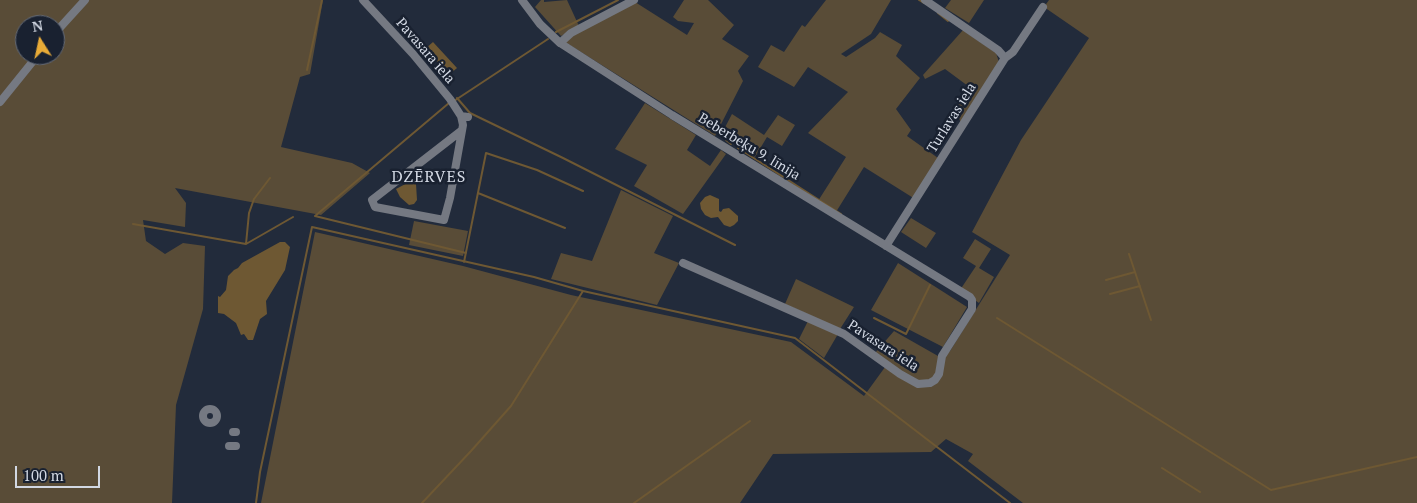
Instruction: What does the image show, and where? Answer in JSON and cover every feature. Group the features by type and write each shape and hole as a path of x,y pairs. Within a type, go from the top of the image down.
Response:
{"street":[{"path":"65,22 85,0"},
{"name":"Pavasara iela","path":"363,0 414,54 465,117 462,128"},
{"name":"Beberbeķu 9. līnija","path":"522,0 540,24 560,43 672,115 970,298 972,303"},
{"path":"560,43 572,33 634,0"},
{"path":"925,0 998,50 1005,58"},
{"name":"Turlavas iela","path":"886,246 1005,58 1013,52 1043,7"},
{"path":"0,102 30,65"},
{"path":"462,128 450,198 444,220 375,207 372,200 462,128"},
{"name":"Pavasara iela","path":"683,262 844,334 900,374 918,384 924,385 935,380 939,374 942,356 972,309 972,303"}],"shaded area":[{"path":"0,0 323,0 310,74 300,77 281,147 352,163 370,173 321,215 175,188 186,203 185,227 143,220 146,241 165,254 183,243 205,246 203,309 176,405 172,503 0,503"},
{"path":"541,0 544,0 544,2 567,0 579,26 561,36 535,7"},
{"path":"684,0 708,0 734,25 722,39 749,56 738,71 743,81 715,136 565,42 570,37 635,2 687,35 694,23 678,21 673,17"},
{"path":"826,0 891,0 871,34 841,54 846,57 875,38 880,32 902,45 896,56 920,78 896,109 911,130 907,136 938,158 915,199 864,167 836,212 818,201 846,157 808,133 848,92 808,67 794,87 758,67 771,45 784,52 802,25 805,27"},
{"path":"951,0 984,0 969,23 945,8"},
{"path":"1049,0 1417,0 1417,503 1023,503 968,461 973,454 946,439 931,452 773,454 740,503 261,503 315,232 463,266 571,295 791,342 864,396 888,363 875,353 894,331 938,356 950,351 1010,255 972,232 1021,140 1089,38 1044,7"},
{"path":"963,30 996,53 999,62 961,123 955,109 968,86 945,69 925,79 923,75"},
{"path":"433,42 457,68 449,75 425,49"},
{"path":"645,103 696,135 687,150 710,166 721,150 726,154 683,214 634,186 647,165 615,149"},
{"path":"732,114 764,135 778,115 795,125 782,146 767,137 755,157 721,135"},
{"path":"411,181 416,184 417,200 414,204 409,205 400,197 396,189"},
{"path":"621,190 673,216 654,253 679,263 657,305 551,279 561,253 592,261"},
{"path":"710,195 719,199 719,211 721,212 723,209 729,208 738,216 738,221 734,225 730,227 724,225 718,217 711,218 705,215 700,203 705,197"},
{"path":"911,218 936,233 926,248 901,232"},
{"path":"414,221 468,231 463,256 409,245"},
{"path":"975,239 991,249 979,268 994,277 979,303 960,290 976,266 963,258"},
{"path":"280,242 285,242 290,247 285,270 266,301 267,314 260,319 253,340 248,340 244,334 241,335 236,323 224,314 218,313 218,296 220,297 226,290 228,276 242,263"},
{"path":"898,263 967,307 943,347 871,310"},
{"path":"796,279 854,307 840,329 785,304"},
{"path":"808,321 838,334 824,358 799,339"}],"waterway":[{"path":"307,70 322,0"},
{"path":"556,32 618,0"},
{"path":"919,0 924,3"},
{"path":"938,13 948,21"},
{"path":"454,101 548,39"},
{"path":"457,98 470,113 735,245"},
{"path":"315,216 449,103"},
{"path":"726,140 731,144"},
{"path":"738,148 841,214"},
{"path":"464,262 486,153 537,170 583,191"},
{"path":"246,244 249,213 254,199 270,178"},
{"path":"478,193 565,228"},
{"path":"315,216 466,253"},
{"path":"133,224 246,244 293,217"},
{"path":"256,503 260,472 312,227 534,277 583,291 511,406 422,503"},
{"path":"1129,254 1151,320"},
{"path":"1106,280 1135,272"},
{"path":"874,318 906,334 930,285"},
{"path":"1110,294 1140,286"},
{"path":"583,291 795,338 1010,503"},
{"path":"997,318 1271,490 1417,457"},
{"path":"634,503 750,421"},
{"path":"1162,468 1200,492"}],"district":[{"name":"DZĒRVES","path":"429,177"}]}
